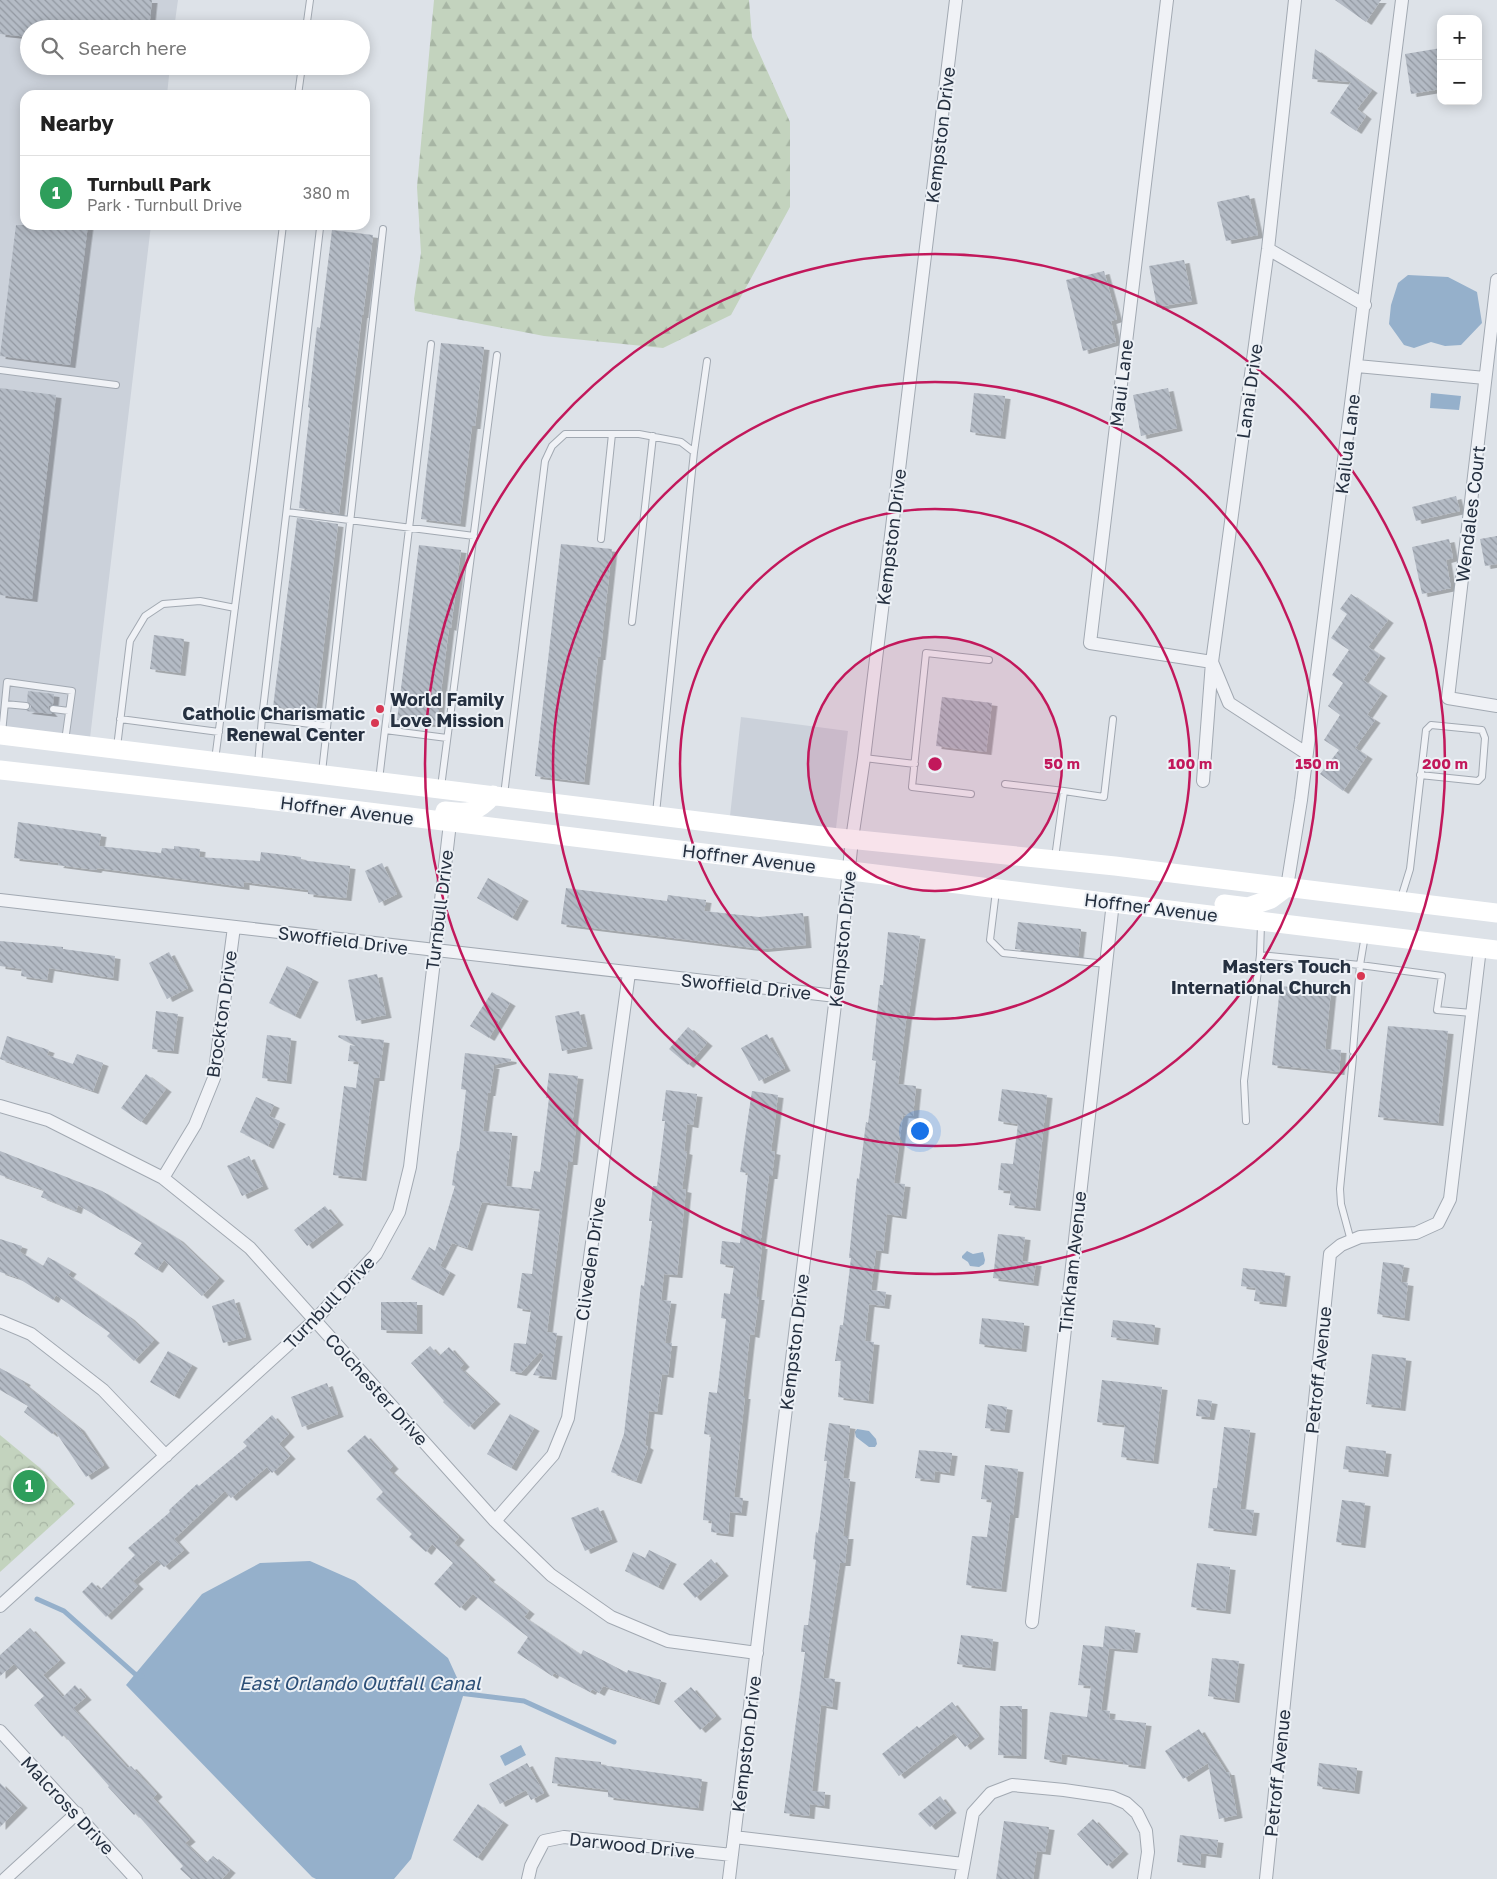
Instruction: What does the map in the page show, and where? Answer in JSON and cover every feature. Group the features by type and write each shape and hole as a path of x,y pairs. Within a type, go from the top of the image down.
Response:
{"main road":[{"name":"Hoffner Avenue","path":"1,735 656,815 1497,912"},
{"name":"Hoffner Avenue","path":"0,770 849,870 1489,949"},
{"path":"262,800 278,791 283,791 464,813 472,812 482,807 499,795"},
{"path":"1113,902 1179,899 1248,907 1271,899 1287,887"},
{"path":"1489,949 1497,939"}],"street":[{"name":"Kempston Drive","path":"729,1879 836,996 852,838 864,758 956,0"},
{"name":"Maui Lane","path":"1167,0 1090,643 1212,662"},
{"name":"Lanai Drive","path":"1203,782 1212,662 1268,250 1295,0"},
{"name":"Kailua Lane","path":"1287,887 1301,800 1402,0"},
{"path":"1268,250 1365,305"},
{"name":"Wendales Court","path":"1497,280 1448,698 1497,706"},
{"path":"1357,366 1486,378"},
{"path":"1212,662 1229,704 1306,753"},
{"name":"Turnbull Drive","path":"0,1606 315,1320 376,1254 399,1212 410,1167 450,823"},
{"name":"Swoffield Drive","path":"0,900 836,996"},
{"name":"Tinkham Avenue","path":"1032,1622 1113,902"},
{"name":"Brockton Drive","path":"163,1178 196,1125 214,1078 234,927"},
{"name":"Petroff Avenue","path":"1266,1879 1330,1254 1341,1245 1360,1237 1416,1233 1438,1223 1450,1199 1472,1013 1489,949"},
{"name":"Cliveden Drive","path":"495,1521 553,1455 568,1418 629,973"},
{"name":"Colchester Drive","path":"0,1106 48,1120 163,1178 250,1248 495,1521 551,1575 611,1618 668,1641 756,1653"},
{"path":"0,1320 31,1334 103,1390 166,1456"},
{"name":"Malcross Drive","path":"0,1731 136,1879"},
{"path":"962,1879 973,1813 991,1793 1012,1785 1112,1797 1126,1803 1137,1813 1146,1831 1148,1852 1144,1879"},
{"path":"4,1879 77,1814"},
{"name":"Darwood Drive","path":"528,1879 531,1866 544,1841 564,1836 732,1855"},
{"path":"734,1837 963,1864"}],"lane":[{"path":"307,20 310,0"},
{"path":"299,90 301,75"},
{"path":"322,774 383,229"},
{"path":"215,761 282,230"},
{"path":"258,765 320,230"},
{"path":"378,781 431,344"},
{"path":"441,789 497,355"},
{"path":"656,815 694,452 706,361"},
{"path":"0,370 116,385"},
{"path":"499,795 545,461 552,446 564,434 639,434 681,442 694,452"},
{"path":"601,539 612,434"},
{"path":"632,622 653,436"},
{"path":"287,512 474,536"},
{"path":"117,748 130,641 145,616 164,604 200,601 235,608"},
{"path":"971,794 912,787 926,654 989,660"},
{"path":"1,735 8,682 72,691 65,742"},
{"path":"5,704 26,706"},
{"path":"53,709 69,711"},
{"path":"262,718 328,726"},
{"path":"120,719 219,732"},
{"path":"1005,784 1104,797 1113,719"},
{"path":"1400,902 1410,869 1420,775 1426,730 1431,724 1482,730 1485,738 1482,777 1478,781 1420,775"},
{"path":"384,730 447,738"},
{"path":"864,758 915,764"},
{"path":"1055,860 1064,791"},
{"path":"996,888 990,940 1002,953 1106,964"},
{"path":"1246,1121 1244,1081 1260,955 1261,922"},
{"path":"1351,1241 1341,1204 1340,1188 1360,966 1365,934"},
{"path":"1260,955 1442,976 1437,1010 1472,1013"}],"shaded area":[{"path":"0,0 178,0 175,20 20,20 20,75 169,75 168,90 20,90 20,230 150,230 90,738 0,728"},
{"path":"741,717 848,731 836,828 730,816"}],"green space":[{"path":"434,0 749,0 752,37 790,122 790,207 731,315 663,348 544,336 415,311 414,299 421,253 417,187"},
{"path":"0,1435 40,1468 75,1504 0,1572"}],"water":[{"path":"1408,275 1448,277 1477,292 1482,323 1461,345 1445,346 1431,342 1414,348 1404,345 1389,324 1391,305 1398,283"},
{"path":"1431,393 1461,396 1459,410 1430,408"},
{"path":"967,1251 973,1254 983,1252 984,1264 979,1267 970,1266 962,1258"},
{"path":"857,1429 869,1431 876,1439 877,1444 875,1447 869,1447 856,1437 855,1432"},
{"path":"310,1561 355,1581 448,1658 464,1693 411,1859 394,1879 316,1879 312,1877 126,1685 202,1594 260,1563"},
{"path":"521,1745 526,1755 505,1766 500,1756"}],"building":[{"path":"0,0 152,0 150,20 20,20 20,36 0,34"},
{"path":"1335,0 1381,0 1366,22"},
{"path":"1315,49 1372,90 1357,109 1366,116 1356,131 1330,113 1351,82 1312,79"},
{"path":"1437,49 1437,90 1411,94 1405,54"},
{"path":"1249,195 1258,235 1226,241 1217,202"},
{"path":"16,225 20,225 20,230 87,230 70,365 0,356"},
{"path":"332,230 373,235 339,514 299,508 317,327 320,328"},
{"path":"1184,260 1192,301 1157,307 1149,266"},
{"path":"1104,271 1117,319 1111,321 1116,342 1083,351 1066,280"},
{"path":"441,343 484,347 475,426 472,426 460,524 421,519"},
{"path":"0,388 56,395 32,599 0,595"},
{"path":"1168,388 1177,428 1141,436 1133,395"},
{"path":"974,393 1005,396 1000,436 970,432"},
{"path":"1456,496 1460,511 1416,521 1412,507"},
{"path":"297,518 338,524 316,712 273,707"},
{"path":"1497,536 1497,564 1485,566 1480,539"},
{"path":"1449,539 1453,558 1446,560 1451,588 1422,594 1412,547"},
{"path":"561,544 612,549 584,782 535,776"},
{"path":"419,545 461,550 437,725 397,720"},
{"path":"1351,594 1388,620 1368,647 1380,655 1363,680 1382,693 1367,715 1375,720 1355,748 1367,756 1343,791 1320,774 1339,750 1324,740 1340,715 1328,706 1343,683 1332,675 1349,650 1331,638 1347,614 1340,609"},
{"path":"154,635 184,639 180,673 150,669"},
{"path":"28,691 54,694 53,704 48,709 52,714 26,711 31,706 27,701"},
{"path":"942,697 992,703 986,752 936,746"},
{"path":"18,822 101,834 99,846 161,853 162,848 174,849 174,846 200,849 199,857 260,861 261,852 301,857 301,860 350,866 346,898 308,894 308,890 244,882 244,887 97,868 96,870 58,865 59,863 14,858"},
{"path":"382,863 397,894 379,903 365,871"},
{"path":"488,878 523,898 512,918 477,898"},
{"path":"566,888 667,901 668,895 706,900 704,911 759,917 803,913 806,945 762,949 561,924"},
{"path":"1018,922 1081,929 1078,956 1015,949"},
{"path":"888,932 920,936 909,1013 907,1013 898,1084 916,1086 913,1116 903,1115 894,1183 905,1184 901,1216 887,1214 883,1251 876,1250 871,1290 886,1292 884,1306 869,1304 865,1341 874,1342 868,1401 838,1397 841,1361 835,1361 840,1325 843,1325 851,1258 849,1258 857,1178 859,1179 876,1061 872,1060 880,985 883,985"},
{"path":"0,941 63,947 63,949 115,956 113,978 49,968 47,980 21,976 22,969 0,966"},
{"path":"169,952 188,988 167,999 149,963"},
{"path":"287,966 313,979 295,1016 269,1003"},
{"path":"377,974 386,1015 356,1021 348,980"},
{"path":"1280,986 1331,991 1325,1049 1341,1050 1339,1072 1272,1065"},
{"path":"492,992 510,1003 489,1038 470,1026"},
{"path":"156,1011 178,1014 173,1051 152,1049"},
{"path":"579,1011 587,1046 562,1051 555,1016"},
{"path":"1388,1026 1448,1031 1438,1123 1378,1117"},
{"path":"688,1027 707,1043 688,1065 669,1049"},
{"path":"767,1034 785,1068 759,1081 741,1048"},
{"path":"267,1035 291,1038 286,1081 262,1078"},
{"path":"339,1035 384,1040 379,1078 374,1078 361,1178 333,1175 344,1086 356,1088 359,1062 348,1061 350,1045 356,1046 338,1037"},
{"path":"7,1036 49,1050 47,1055 73,1064 77,1054 103,1063 93,1091 0,1059"},
{"path":"465,1053 511,1059 511,1061 490,1066 494,1066 483,1131 512,1133 506,1186 531,1189 534,1171 540,1172 549,1098 546,1098 549,1073 578,1076 572,1126 576,1127 572,1162 568,1162 547,1332 557,1333 551,1377 533,1375 544,1355 540,1352 521,1373 510,1371 514,1343 526,1344 531,1310 517,1308 522,1273 532,1274 540,1209 482,1202 467,1248 452,1243 440,1266 450,1272 438,1293 411,1279 429,1247 435,1251 455,1186 452,1185 457,1151 459,1151 466,1090 461,1089"},
{"path":"146,1074 166,1089 141,1122 121,1108"},
{"path":"1002,1089 1047,1095 1035,1208 1009,1205 1011,1191 998,1190 1001,1163 1013,1164 1018,1124 998,1121"},
{"path":"666,1090 697,1094 693,1125 687,1124 684,1151 687,1152 682,1189 686,1190 677,1275 664,1274 661,1300 671,1301 665,1343 672,1343 668,1375 662,1374 657,1412 649,1411 645,1445 648,1447 636,1481 611,1472 624,1434 641,1285 644,1286 652,1221 649,1221 653,1186 657,1186 665,1121 662,1121"},
{"path":"752,1091 778,1095 771,1151 775,1152 772,1176 769,1176 760,1246 762,1246 756,1297 759,1297 754,1335 750,1334 743,1396 745,1396 734,1497 743,1498 741,1513 730,1512 728,1534 711,1532 712,1521 703,1520 711,1435 704,1434 709,1392 717,1393 726,1319 721,1318 724,1293 730,1294 734,1266 720,1264 722,1241 740,1243 748,1173 740,1172"},
{"path":"256,1097 274,1105 269,1116 280,1121 268,1146 240,1132"},
{"path":"0,1151 102,1191 178,1239 219,1278 202,1296 164,1260 157,1270 134,1254 142,1243 78,1205 76,1211 41,1197 44,1190 0,1175"},
{"path":"249,1156 263,1186 242,1196 227,1166"},
{"path":"325,1206 338,1222 307,1246 294,1230"},
{"path":"998,1234 1025,1237 1022,1261 1036,1263 1033,1283 993,1278"},
{"path":"0,1239 22,1246 20,1252 43,1266 48,1257 71,1271 68,1275 129,1317 154,1340 134,1361 107,1336 110,1333 56,1295 53,1300 18,1278 0,1272"},
{"path":"1383,1262 1404,1265 1401,1282 1408,1283 1404,1318 1377,1314"},
{"path":"1243,1268 1285,1273 1281,1304 1254,1301 1256,1288 1241,1286"},
{"path":"234,1299 246,1337 223,1343 212,1306"},
{"path":"381,1302 417,1302 417,1331 381,1330"},
{"path":"982,1318 1024,1323 1021,1349 979,1344"},
{"path":"1113,1320 1155,1325 1153,1342 1111,1337"},
{"path":"430,1346 439,1356 449,1347 464,1364 460,1368 495,1401 469,1427 443,1402 411,1363"},
{"path":"168,1351 192,1365 174,1396 150,1382"},
{"path":"1372,1354 1406,1358 1400,1408 1366,1404"},
{"path":"0,1368 25,1382 24,1384 79,1428 104,1465 86,1477 55,1431 52,1434 24,1412 28,1406 0,1390"},
{"path":"1102,1380 1162,1387 1153,1461 1121,1457 1125,1425 1097,1422"},
{"path":"327,1383 338,1414 302,1427 291,1397"},
{"path":"1198,1399 1212,1401 1209,1417 1196,1416"},
{"path":"988,1404 1007,1407 1004,1430 985,1428"},
{"path":"510,1414 534,1428 511,1468 487,1454"},
{"path":"272,1415 289,1434 279,1444 290,1456 272,1473 267,1467 231,1498 225,1491 174,1539 184,1550 164,1567 157,1560 133,1581 138,1586 106,1617 82,1592 92,1582 100,1590 135,1555 128,1548 170,1512 169,1510 197,1484 199,1486 247,1446 243,1442"},
{"path":"829,1423 850,1426 843,1478 850,1479 843,1536 848,1536 845,1563 840,1563 823,1678 835,1679 832,1707 821,1705 812,1791 825,1792 824,1806 810,1804 809,1816 784,1813 805,1652 801,1652 804,1625 808,1625 816,1560 813,1559 827,1461 824,1461"},
{"path":"1224,1427 1250,1430 1240,1509 1254,1510 1251,1533 1208,1528 1213,1488 1217,1488"},
{"path":"365,1435 393,1466 389,1470 459,1537 454,1543 490,1577 488,1579 529,1611 524,1617 581,1655 583,1650 627,1673 628,1670 661,1680 654,1702 603,1686 599,1693 592,1689 590,1692 554,1673 552,1676 517,1653 528,1637 473,1594 460,1608 434,1584 453,1563 432,1544 426,1552 409,1537 412,1534 376,1499 383,1492 347,1451"},
{"path":"1346,1446 1386,1451 1383,1474 1343,1469"},
{"path":"919,1450 952,1453 949,1473 935,1471 934,1480 915,1478"},
{"path":"985,1465 1018,1469 1013,1515 1010,1515 1001,1589 966,1585 972,1536 987,1537 992,1500 981,1499"},
{"path":"1342,1500 1365,1503 1360,1545 1336,1542"},
{"path":"598,1507 612,1539 585,1551 571,1518"},
{"path":"649,1550 671,1561 658,1587 625,1571 633,1552 645,1558"},
{"path":"711,1559 723,1573 695,1598 683,1584"},
{"path":"1197,1563 1230,1567 1225,1611 1191,1607"},
{"path":"1105,1626 1135,1630 1132,1650 1109,1648 1101,1710 1110,1711 1109,1719 1146,1723 1140,1766 1062,1754 1061,1762 1044,1759 1050,1712 1087,1717 1091,1686 1078,1685 1083,1645 1103,1647"},
{"path":"30,1628 60,1660 43,1675 63,1697 75,1685 86,1697 73,1708 128,1768 131,1766 157,1794 153,1798 190,1839 185,1843 206,1863 213,1856 230,1870 222,1879 191,1879 180,1869 183,1866 136,1813 134,1815 64,1735 62,1737 34,1705 44,1696 14,1664 0,1676 0,1655"},
{"path":"961,1635 993,1639 990,1668 957,1664"},
{"path":"1212,1658 1239,1661 1234,1700 1208,1696"},
{"path":"691,1687 716,1716 700,1730 674,1701"},
{"path":"952,1702 979,1736 965,1747 954,1733 899,1776 882,1754 917,1726 919,1728"},
{"path":"1000,1706 1022,1706 1021,1756 998,1755"},
{"path":"1199,1729 1226,1772 1229,1772 1237,1815 1219,1819 1208,1763 1183,1779 1165,1751"},
{"path":"555,1757 601,1762 601,1765 702,1779 698,1808 608,1797 608,1790 552,1783"},
{"path":"527,1763 544,1793 531,1800 526,1790 500,1804 489,1784"},
{"path":"1319,1763 1357,1768 1354,1791 1317,1786"},
{"path":"0,1783 22,1805 0,1827"},
{"path":"940,1796 951,1810 930,1827 918,1814"},
{"path":"478,1804 503,1822 477,1858 453,1840"},
{"path":"1093,1819 1123,1851 1107,1866 1077,1834"},
{"path":"1004,1821 1049,1827 1045,1852 1037,1851 1033,1879 996,1879"},
{"path":"1180,1835 1218,1840 1216,1855 1201,1853 1200,1865 1177,1862"}],"waterway":[{"name":"East Orlando Outfall Canal","path":"37,1599 64,1611 135,1674 142,1676"},
{"name":"East Orlando Outfall Canal","path":"459,1693 524,1701 614,1742"}],"place":[{"name":"World Family Love Mission","path":"380,709"},
{"name":"Catholic Charismatic Renewal Center","path":"375,723"},
{"name":"Masters Touch International Church","path":"1361,976"},
{"name":"Turnbull Park","path":"29,1486"}]}
